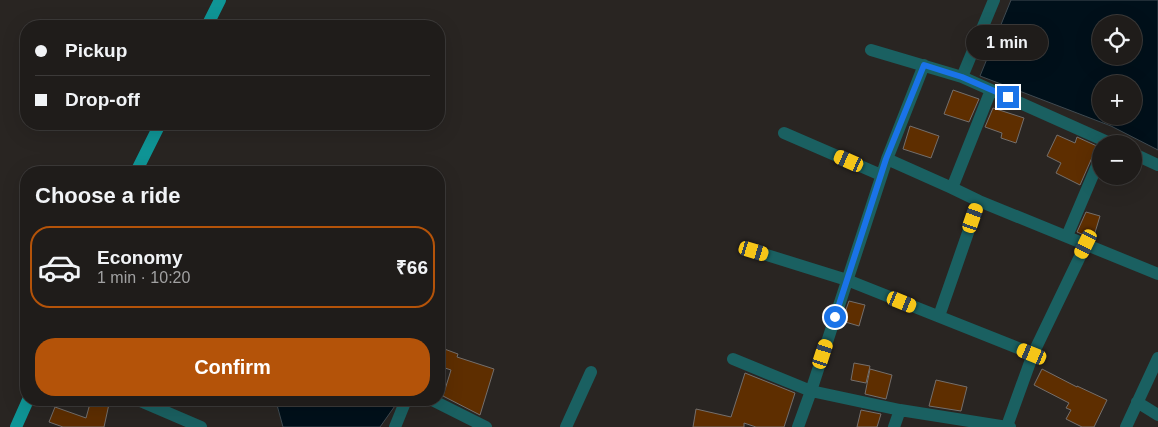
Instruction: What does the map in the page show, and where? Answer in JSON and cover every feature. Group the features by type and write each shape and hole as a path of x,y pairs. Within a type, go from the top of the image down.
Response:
{"main road":[{"path":"210,20 220,0"},
{"path":"139,166 157,130"},
{"path":"16,427 25,406"}],"street":[{"path":"962,77 994,0"},
{"path":"871,50 962,77 1092,136"},
{"path":"798,427 812,390 886,159 924,65"},
{"path":"952,188 991,90"},
{"path":"784,133 881,175"},
{"path":"1142,157 1158,164"},
{"path":"886,159 979,202 1158,274"},
{"path":"1067,236 1092,177"},
{"path":"939,316 979,202"},
{"path":"733,360 812,390 900,410 1008,427 1032,354 1086,244"},
{"path":"754,251 847,280 1032,354"},
{"path":"1126,427 1158,358"},
{"path":"566,427 590,372"},
{"path":"1137,402 1158,414"},
{"path":"152,406 201,427"},
{"path":"395,427 404,406"},
{"path":"444,406 486,427"},
{"path":"894,427 900,410"}],"water":[{"path":"1011,0 1158,0 1158,150 1142,142 1142,135 1129,135 1108,125 1142,125 1142,75 1092,75 1092,119 980,76"},
{"path":"278,406 395,406 380,427 283,427"}],"building":[{"path":"953,90 979,99 969,122 944,114"},
{"path":"993,108 1024,118 1016,143 1001,138 1002,133 985,127"},
{"path":"910,126 939,136 931,158 903,149"},
{"path":"1057,135 1075,143 1077,137 1092,144 1092,158 1080,185 1056,173 1061,163 1047,156"},
{"path":"1086,212 1100,216 1093,239 1077,232"},
{"path":"849,301 865,305 859,326 842,321"},
{"path":"445,349 458,354 457,357 494,369 480,415 445,397 445,390 451,370 445,368"},
{"path":"854,363 870,366 866,383 851,380"},
{"path":"870,369 892,375 886,399 865,394"},
{"path":"1042,369 1107,400 1094,427 1082,427 1066,419 1071,410 1066,408 1069,403 1034,385"},
{"path":"745,373 795,393 784,427 756,427 744,423 744,427 693,427 696,409 731,417"},
{"path":"936,380 967,387 961,411 929,406"},
{"path":"89,406 109,406 104,427 63,427 49,422 55,407 86,418"},
{"path":"861,410 881,414 877,427 857,427"}],"route":[{"path":"835,317 886,159 924,65 962,77 1008,97"}]}
